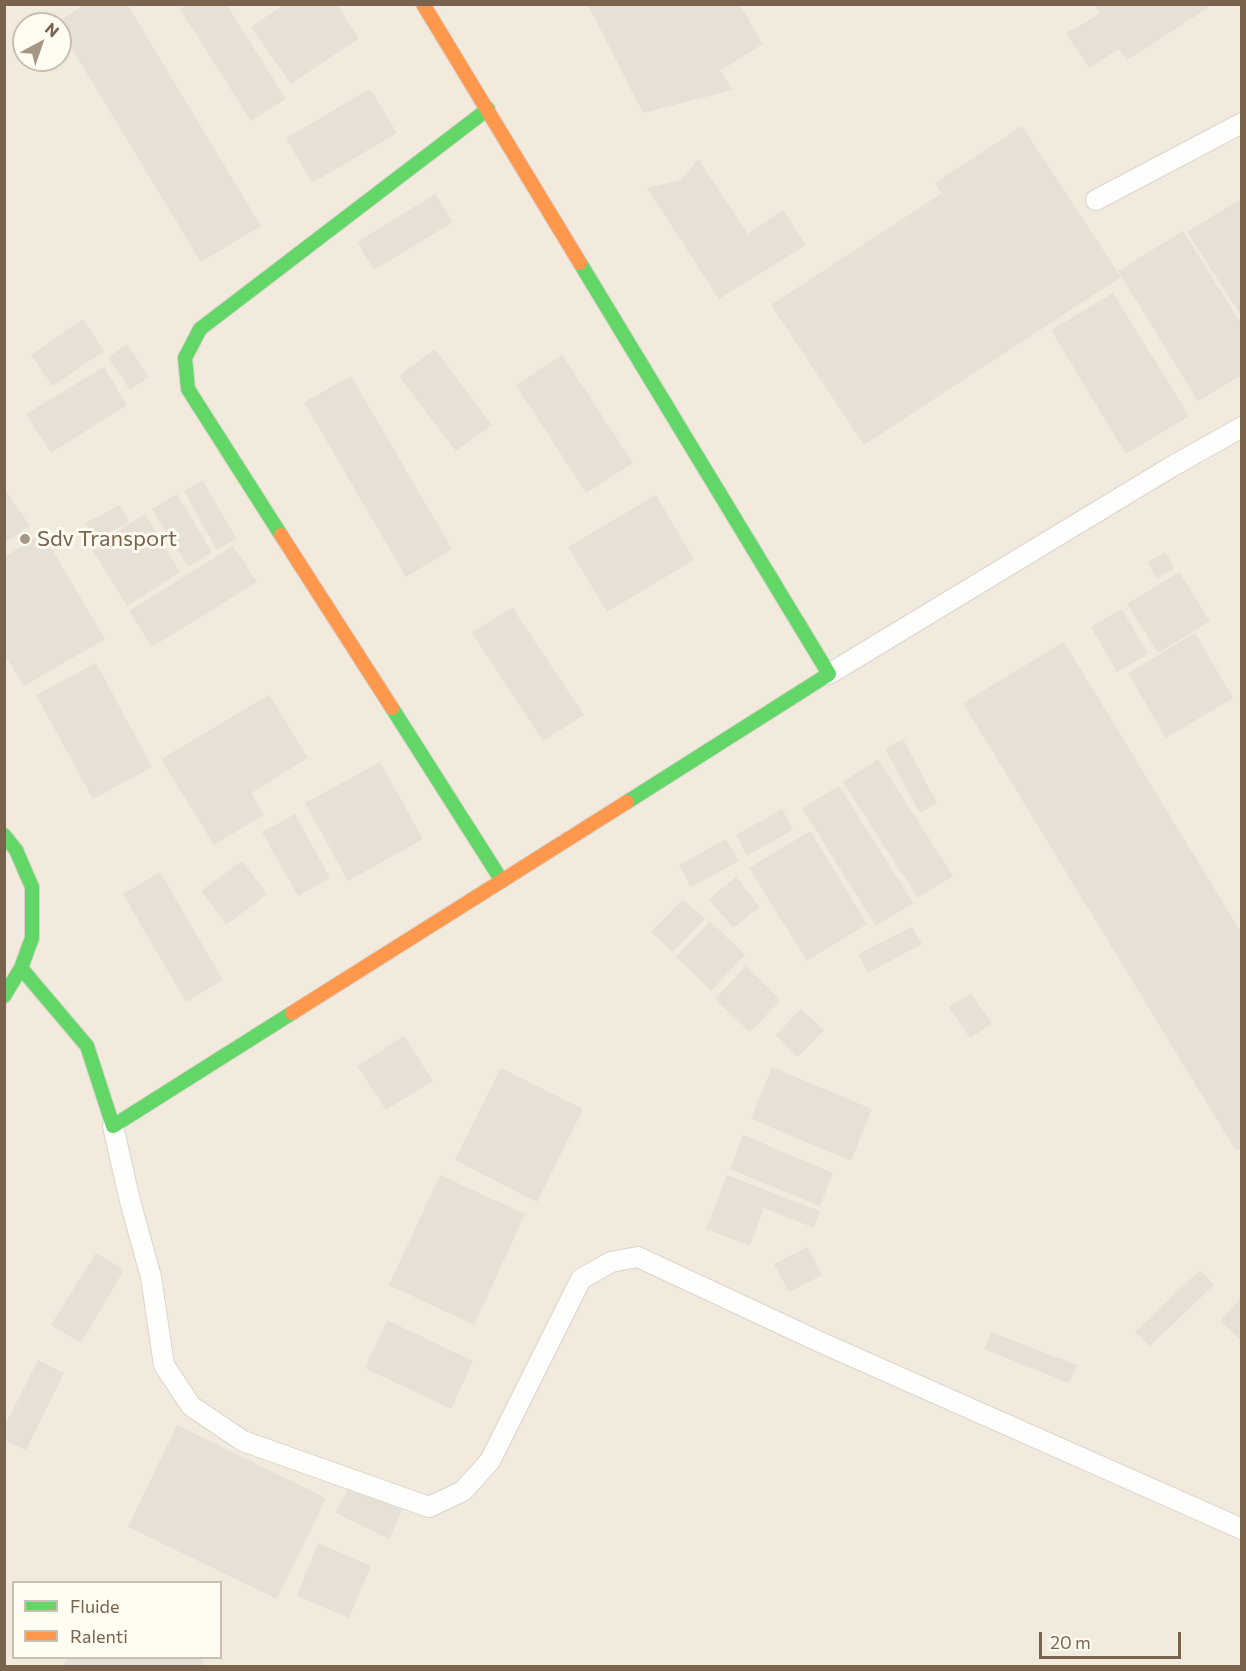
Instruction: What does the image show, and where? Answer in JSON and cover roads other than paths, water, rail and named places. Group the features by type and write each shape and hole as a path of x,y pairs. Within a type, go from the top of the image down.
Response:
{"street":[{"path":"21,968 87,1046 113,1125 829,674 423,4"},
{"path":"488,109 200,330 185,358 188,389 502,881"},
{"path":"4,835 16,850 32,887 32,938 21,968 4,996"}],"lane":[{"path":"1096,200 1242,123"},
{"path":"829,674 1161,473 1242,428"},
{"path":"113,1125 130,1201 151,1277 164,1365 191,1406 243,1442 429,1507 463,1491 490,1461 581,1279 611,1262 638,1257 820,1342 1242,1529"}],"place":[{"name":"Sdv Transport","path":"25,539"}]}
